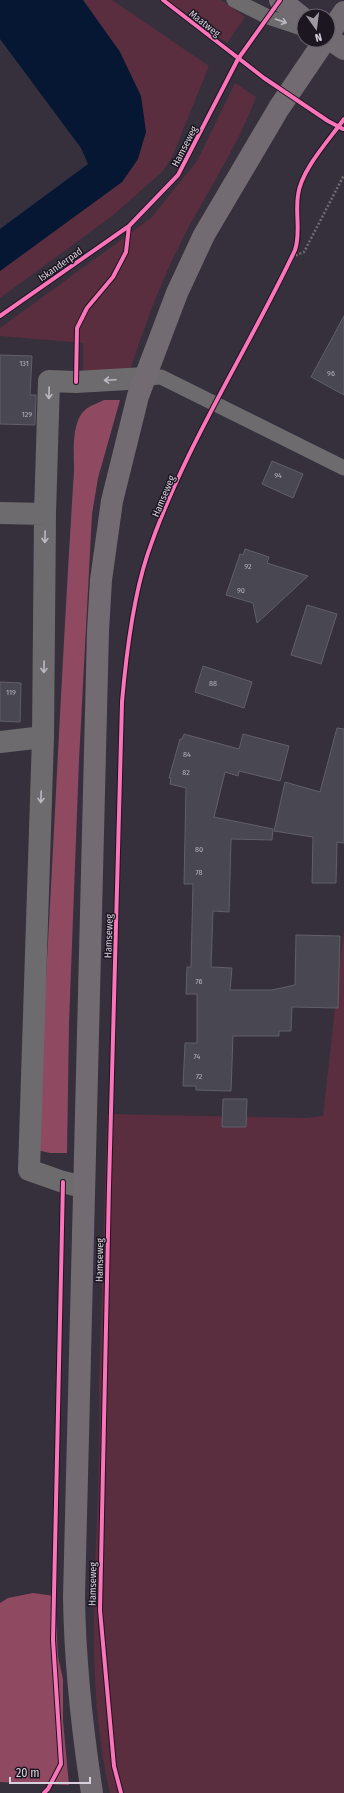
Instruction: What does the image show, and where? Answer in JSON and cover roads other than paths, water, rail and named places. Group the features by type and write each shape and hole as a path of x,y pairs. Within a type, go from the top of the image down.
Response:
{"street":[{"path":"280,0 296,13"},
{"path":"336,24 344,12"},
{"name":"Hamseweg","path":"92,1793 79,1697 75,1648 73,1185 101,580 112,501 129,428 144,378 177,293 204,235 279,108 320,48"},
{"path":"73,1185 29,1170 43,737 49,380 76,382 144,378"},
{"path":"0,514 46,514"},
{"path":"0,742 43,737"}],"lane":[{"path":"234,0 268,16 296,26"},
{"path":"144,378 161,377 344,468"}],"water":[{"path":"0,0 83,0 120,52 141,96 146,132 138,159 122,182 0,271 0,229 88,164 81,148 0,39"}]}
